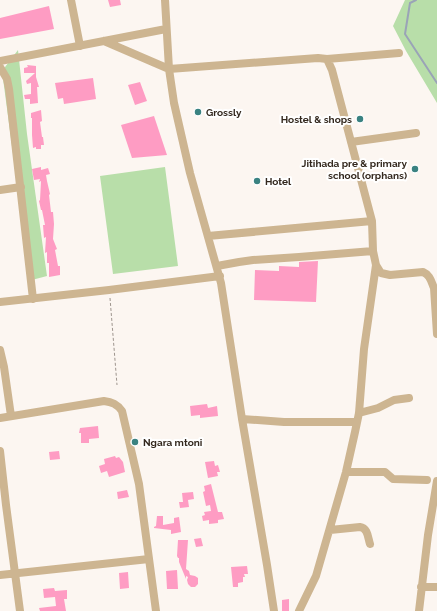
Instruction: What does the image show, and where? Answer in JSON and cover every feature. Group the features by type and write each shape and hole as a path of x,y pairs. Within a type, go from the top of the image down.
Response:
{"street":[{"path":"71,0 80,46"},
{"path":"165,0 169,70 174,103 190,173 220,276 274,611"},
{"path":"33,298 9,89 1,61 166,29"},
{"path":"104,41 169,70 318,58 327,60 398,52"},
{"path":"327,60 332,70 372,221 373,251 376,265 381,273 390,276 423,272 428,274 434,288 437,334"},
{"path":"351,142 416,133"},
{"path":"0,190 21,187"},
{"path":"208,236 372,221"},
{"path":"217,266 253,260 299,258 373,251"},
{"path":"299,611 316,576 346,472 359,413 364,348 376,265"},
{"path":"0,302 220,276"},
{"path":"0,350 12,416"},
{"path":"359,413 378,408 394,400 409,398"},
{"path":"0,418 104,401 117,404 120,407 139,484 156,611"},
{"path":"242,419 284,422 357,422"},
{"path":"0,451 20,611"},
{"path":"346,472 386,472 393,479 427,480"},
{"path":"419,611 428,535 437,481"},
{"path":"330,530 360,527 364,528 370,544"},
{"path":"0,575 149,559"},
{"path":"421,587 437,587"}],"path":[{"path":"110,290 117,385"}],"green space":[{"path":"405,0 437,0 437,103 393,26"},
{"path":"18,50 27,134 47,276 28,281 2,71"},
{"path":"165,167 178,266 113,274 100,176"}],"building":[{"path":"108,0 120,0 121,5 110,7"},
{"path":"49,6 54,29 0,39 0,18"},
{"path":"27,65 36,66 36,77 39,87 37,87 38,103 30,104 30,99 25,99 24,95 31,94 31,83 27,84 26,81 35,73 24,73 24,68 28,67"},
{"path":"93,78 96,99 64,104 63,98 58,99 55,83"},
{"path":"140,82 147,101 135,105 128,85"},
{"path":"41,110 42,121 40,122 44,145 41,145 41,149 36,149 36,147 33,148 31,113"},
{"path":"154,116 167,155 132,158 121,125"},
{"path":"41,167 41,170 48,168 50,174 46,175 50,194 51,212 53,212 53,239 57,249 55,250 58,266 60,266 60,275 49,277 49,263 47,263 47,252 45,253 46,237 44,238 43,225 45,225 39,201 41,181 39,182 40,179 34,180 32,169"},
{"path":"318,261 316,302 254,300 255,270 279,271 279,266 299,267 299,262"},
{"path":"207,404 208,408 217,406 218,416 200,418 200,415 191,416 190,406"},
{"path":"98,426 99,438 89,439 89,443 81,443 81,433 79,433 80,428"},
{"path":"59,451 60,459 50,460 49,452"},
{"path":"115,456 116,458 119,457 123,462 125,472 109,477 107,471 101,473 99,466 105,464 104,459"},
{"path":"214,461 215,466 218,465 220,472 217,472 218,476 208,478 205,462"},
{"path":"211,484 218,512 222,512 224,519 218,520 218,523 209,524 209,520 203,521 202,516 205,515 204,512 211,511 210,505 206,506 203,492 205,491 204,486"},
{"path":"127,490 129,497 118,499 117,492"},
{"path":"193,492 194,499 188,500 189,507 180,508 179,502 183,502 182,493"},
{"path":"157,516 163,516 163,525 174,523 174,518 179,517 181,532 171,534 171,530 154,528 156,526"},
{"path":"201,538 203,546 196,547 194,539"},
{"path":"178,540 188,540 186,569 189,571 190,575 198,578 198,584 195,587 191,587 188,584 188,577 186,576 186,579 179,562 179,558 177,556"},
{"path":"247,566 248,574 244,574 245,577 243,577 243,582 238,583 238,587 233,587 231,567"},
{"path":"177,570 178,589 167,589 166,571"},
{"path":"128,572 129,588 120,589 119,573"},
{"path":"54,588 55,591 67,590 67,599 64,599 66,611 40,611 39,608 56,606 55,597 44,598 43,589"},
{"path":"289,599 289,611 282,611 282,600"}],"waterway":[{"path":"416,0 410,3 405,34 437,83"}],"place":[{"name":"Grossly","path":"198,112"},
{"name":"Hostel & shops","path":"360,119"},
{"name":"Jitihada pre & primary school (orphans)","path":"415,169"},
{"name":"Hotel","path":"257,181"},
{"name":"Ngara mtoni","path":"135,442"}]}
